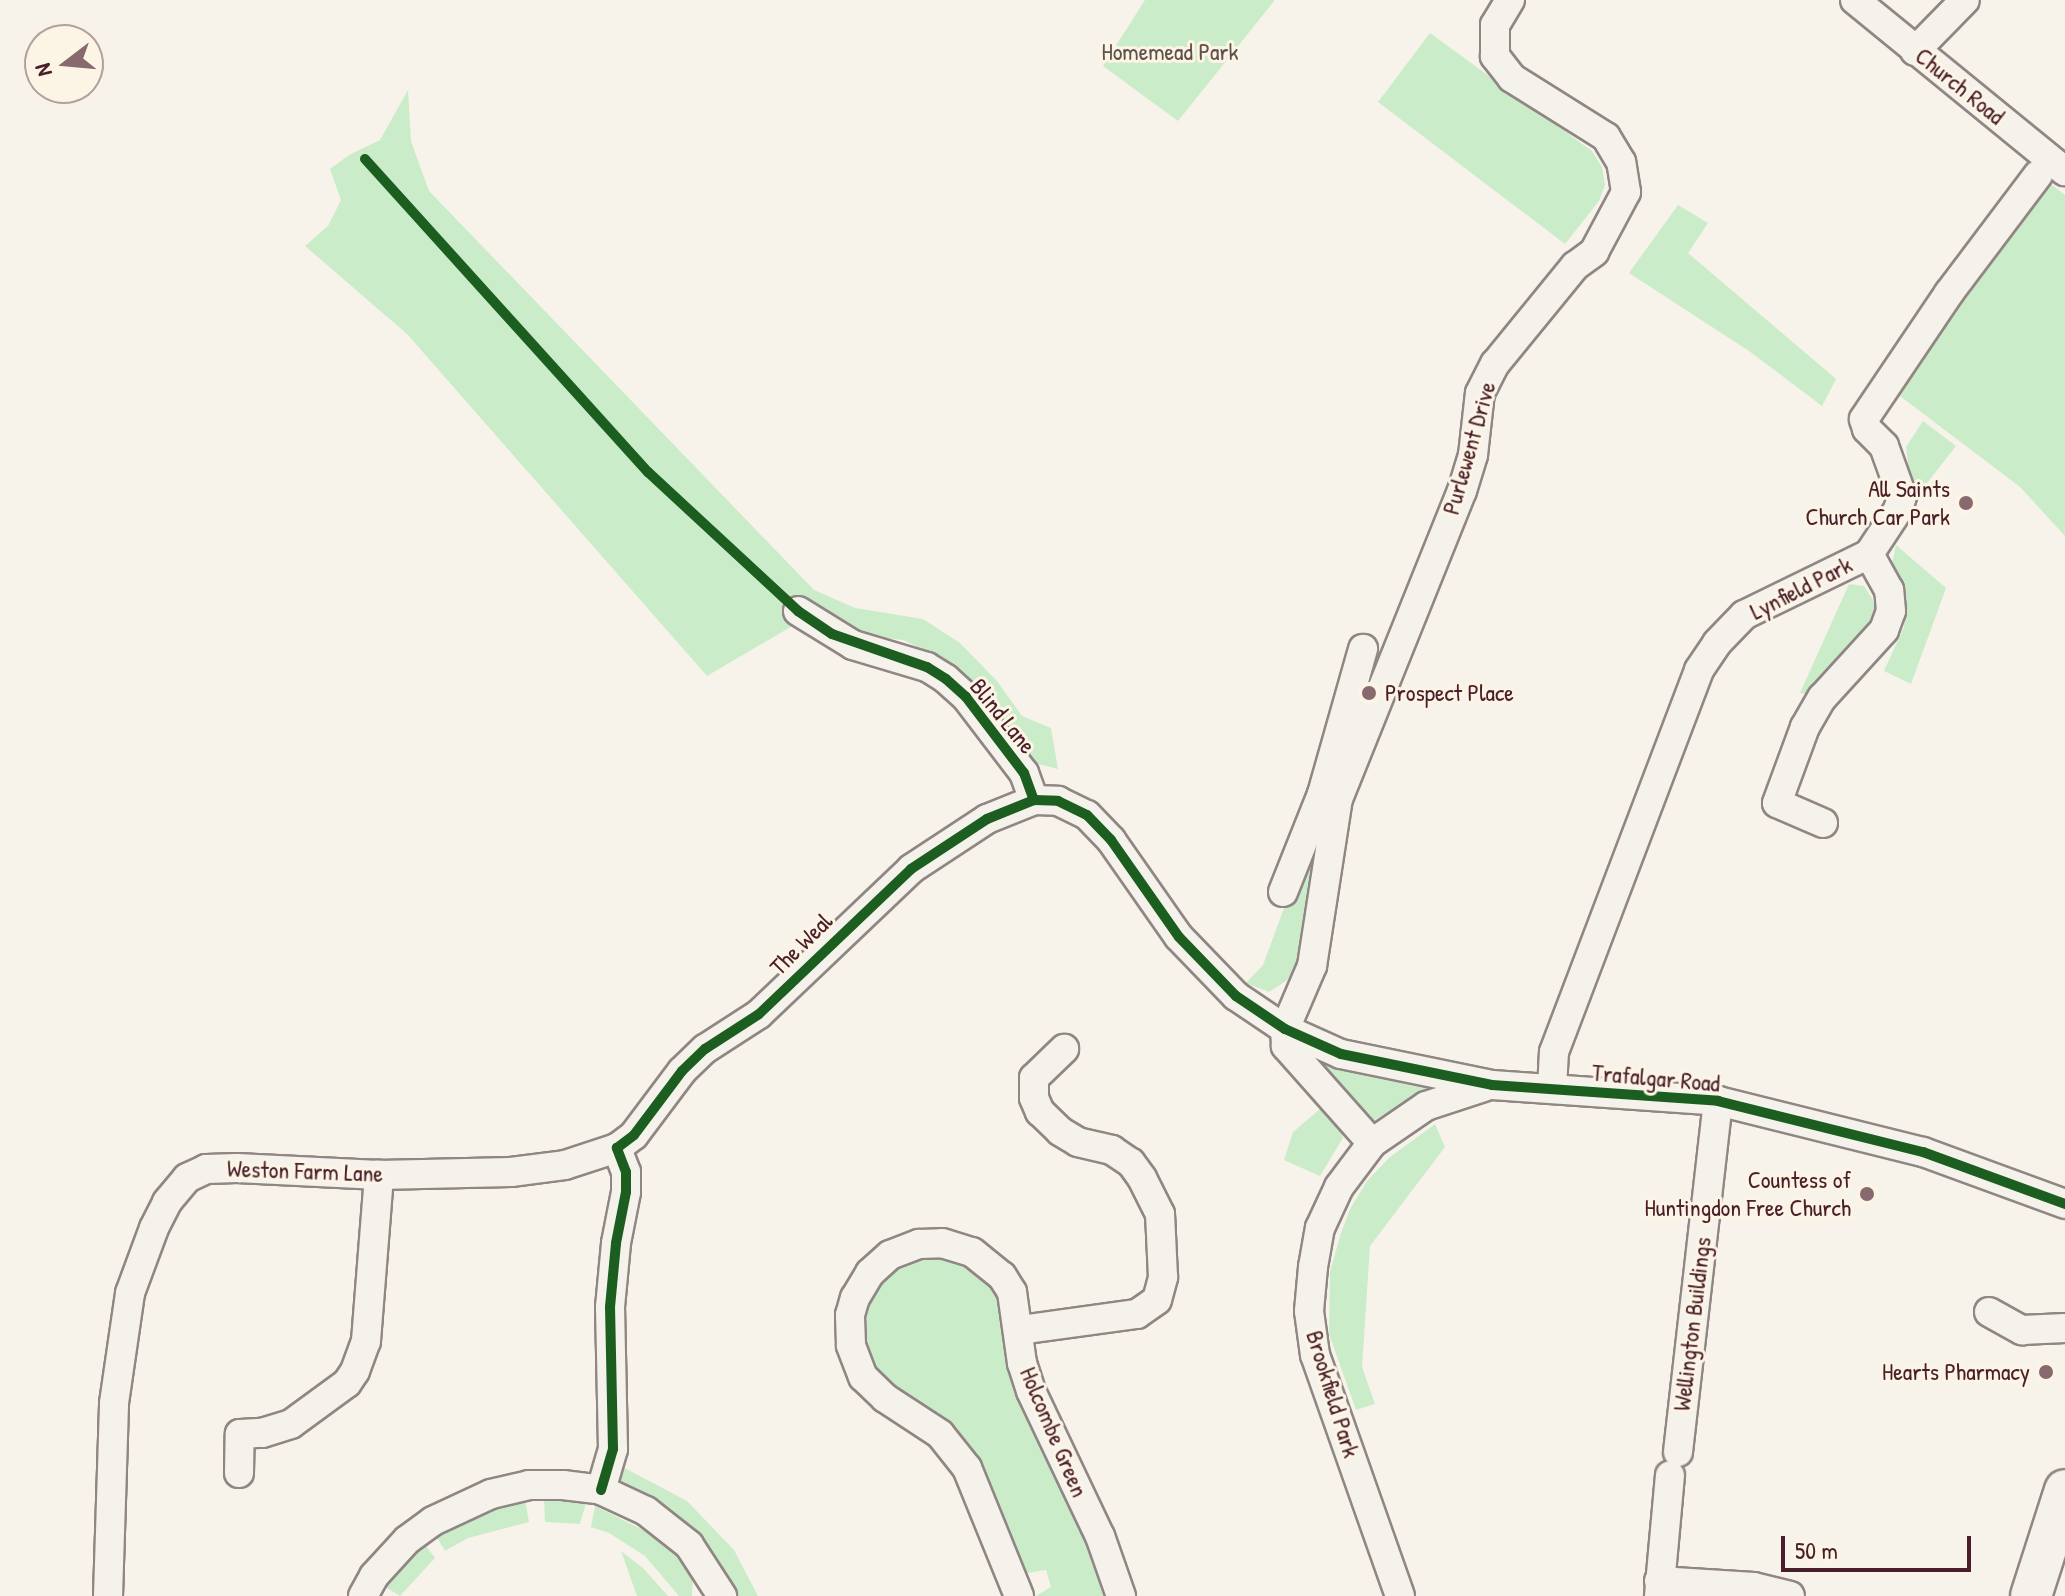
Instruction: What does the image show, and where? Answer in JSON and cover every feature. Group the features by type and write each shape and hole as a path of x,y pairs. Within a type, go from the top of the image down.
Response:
{"street":[{"name":"Purlewent Drive","path":"1285,1029 1312,966 1330,797 1462,491 1473,455 1480,393 1495,364 1575,266 1594,252 1626,192 1621,162 1606,137 1512,78 1495,56 1495,25 1510,0"},
{"name":"Church Road","path":"1855,0 2052,173"},
{"path":"1915,51 1965,0"},
{"name":"Lynfield Park","path":"1552,1089 1554,1052 1699,670 1717,643 1744,615 1869,554 1898,510 1902,496 1884,446 1867,429 1864,419 1869,407 2052,173"},
{"path":"1823,823 1777,803 1805,727 1822,698 1884,630 1891,611 1889,590 1869,554"},
{"name":"Blind Lane","path":"798,611 853,645 927,667 946,679 973,706 1024,773 1034,800"},
{"path":"1283,892 1330,797 1363,649"},
{"path":"1034,800 1058,801 1087,815 1111,840 1179,937 1236,996 1285,1029 1286,1046 1293,1057 1372,1143"},
{"name":"The Weal","path":"617,1148 634,1135 682,1071 705,1049 759,1014 911,869 987,819 1034,800"},
{"name":"Trafalgar Road","path":"1285,1029 1366,1061 1492,1085 1718,1101 1923,1152 2065,1204"},
{"path":"1020,1330 1137,1314 1157,1300 1163,1277 1160,1214 1131,1163 1112,1150 1078,1142 1060,1131 1040,1112 1034,1098 1034,1078 1064,1049"},
{"name":"Brookfield Park","path":"1400,1596 1315,1355 1309,1311 1320,1228 1339,1187 1372,1143 1426,1106 1492,1085"},
{"name":"Wellington Buildings","path":"1659,1589 1718,1101"},
{"path":"601,1490 613,1449 610,1307 616,1243 626,1192 626,1172 617,1148"},
{"name":"Weston Farm Lane","path":"108,1596 114,1403 121,1342 139,1265 167,1202 187,1178 206,1169 379,1175 539,1169 565,1165 617,1148"},
{"path":"239,1473 240,1434 262,1433 291,1424 339,1390 355,1371 366,1341 379,1175"},
{"name":"Holcombe Green","path":"1019,1596 967,1468 940,1434 885,1398 863,1377 851,1345 850,1315 855,1298 876,1266 890,1255 919,1244 942,1243 972,1252 1002,1276 1012,1292 1020,1330 1022,1363 1031,1391 1100,1536 1121,1596"},
{"path":"1989,1312 2022,1330 2065,1328"},
{"path":"363,1596 374,1576 407,1540 461,1505 529,1485 601,1490 646,1511 689,1545 722,1596"},
{"path":"2031,1596 2065,1490"},
{"path":"1659,1589 1754,1587 1790,1596"}],"green space":[{"name":"Homemead Park","path":"1145,0 1275,0 1178,121 1103,66"},
{"path":"1430,33 1592,151 1602,167 1605,185 1599,201 1565,244 1378,102"},
{"path":"408,90 411,141 429,191 814,590 855,608 923,619 960,643 997,681 1022,716 1051,728 1058,769 1038,764 1012,747 966,681 937,656 903,640 851,634 830,620 794,625 707,676 407,334 305,246 328,226 341,200 330,169 349,155 380,140"},
{"path":"2042,177 2065,195 2065,536 2020,487 1896,393"},
{"path":"1678,205 1708,223 1688,253 1836,379 1822,406 1749,351 1629,273"},
{"path":"1923,421 1956,446 1913,501 1904,493 1909,471 1906,447"},
{"path":"1896,545 1946,588 1911,684 1884,671 1904,627 1905,602 1891,569"},
{"path":"1849,584 1864,586 1877,613 1807,694 1800,693"},
{"path":"1323,803 1301,962 1286,981 1269,992 1246,983 1263,965"},
{"path":"1304,1053 1364,1074 1429,1087 1371,1122"},
{"path":"1320,1109 1341,1130 1343,1138 1320,1176 1284,1160 1293,1132"},
{"path":"1435,1124 1445,1147 1370,1246 1362,1367 1375,1404 1356,1410 1329,1334 1330,1272 1350,1209 1367,1181 1390,1157"},
{"path":"943,1250 991,1275 1115,1596 1036,1596 1051,1587 1046,1570 1027,1573 1021,1568 943,1422 896,1389 868,1363 859,1321 878,1273"},
{"path":"619,1465 687,1501 734,1550 758,1596 735,1596 708,1548 688,1526 665,1509 627,1490 620,1481"},
{"path":"544,1498 586,1503 580,1524 545,1522"},
{"path":"525,1500 529,1522 468,1538 445,1551 432,1529 456,1517"},
{"path":"595,1506 643,1530 679,1555 693,1577 692,1596 679,1596 645,1556 609,1533 591,1527"},
{"path":"420,1538 435,1558 400,1596 379,1583"},
{"path":"621,1551 643,1568 668,1596 637,1596"}],"cycle path":[{"path":"365,159 648,472 798,611 832,634 927,667 946,679 966,697 1024,773 1034,800"},
{"path":"601,1490 613,1449 610,1307 616,1243 626,1192 626,1172 617,1148 634,1135 682,1071 705,1049 759,1014 911,869 987,819 1034,800 1058,801 1087,815 1111,840 1179,937 1236,996 1285,1029 1341,1054 1492,1085 1718,1101 1923,1152 2065,1204"}],"place":[{"name":"All Saints Church Car Park","path":"1966,503"},
{"name":"Prospect Place","path":"1369,693"},
{"name":"Countess of Huntingdon Free Church","path":"1867,1194"},
{"name":"Hearts Pharmacy","path":"2046,1372"}]}
